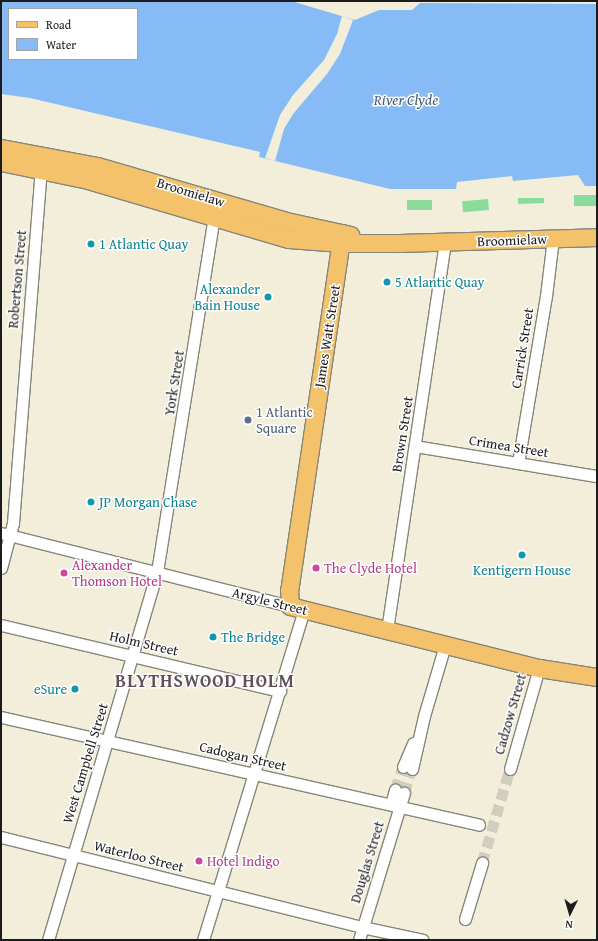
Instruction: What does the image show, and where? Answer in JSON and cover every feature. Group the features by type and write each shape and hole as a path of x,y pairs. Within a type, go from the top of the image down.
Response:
{"main road":[{"name":"Broomielaw","path":"1,148 97,166 212,198 342,238"},
{"name":"Broomielaw","path":"1,162 41,169 88,180 278,237 342,238 380,242 446,242 597,237"},
{"name":"James Watt Street","path":"297,608 289,590 342,238"},
{"name":"Argyle Street","path":"297,608 539,668 597,677"},
{"name":"Argyle Street","path":"539,668 597,688"}],"street":[{"name":"Robertson Street","path":"1,568 5,534 14,507 41,169"},
{"name":"York Street","path":"157,572 215,219 212,198"},
{"name":"Carrick Street","path":"518,463 546,296 553,238"},
{"name":"Brown Street","path":"387,630 446,242"},
{"name":"Crimea Street","path":"415,446 597,476"},
{"name":"Argyle Street","path":"5,534 297,608"},
{"name":"West Campbell Street","path":"48,940 157,572"},
{"path":"203,940 217,890 280,691 297,608"},
{"name":"Holm Street","path":"1,625 280,691"},
{"path":"408,768 445,645"},
{"name":"Cadzow Street","path":"510,769 539,668"},
{"name":"Cadogan Street","path":"1,717 479,825"},
{"name":"Douglas Street","path":"358,940 400,792"},
{"name":"Waterloo Street","path":"1,837 362,927 422,940"},
{"path":"465,918 482,863"},
{"name":"Waterloo Street","path":"362,927 399,940"}],"green space":[{"path":"574,195 597,195 597,206 574,206"},
{"path":"518,198 544,198 544,203 518,204"},
{"path":"488,199 489,210 463,212 462,201"},
{"path":"407,200 432,200 432,210 407,210"}],"water":[{"name":"River Clyde","path":"1,1 291,1 355,20 379,10 412,10 420,3 597,4 597,186 585,186 578,175 513,181 512,176 457,182 456,189 390,189 259,157 260,152 30,98 1,94"}],"pier":[{"path":"342,16 353,20 340,54 327,74 293,114 284,129 275,161 265,158 280,115 293,95 324,60 337,34"}],"tunnel":[{"path":"395,790 403,767"},
{"path":"404,793 412,769"},
{"path":"482,863 510,769"}],"place":[{"name":"1 Atlantic Quay","path":"91,244"},
{"name":"5 Atlantic Quay","path":"387,282"},
{"name":"Alexander Bain House","path":"268,297"},
{"name":"1 Atlantic Square","path":"248,420"},
{"name":"JP Morgan Chase","path":"91,502"},
{"name":"Kentigern House","path":"522,555"},
{"name":"The Clyde Hotel","path":"316,568"},
{"name":"Alexander Thomson Hotel","path":"64,573"},
{"name":"The Bridge","path":"213,637"},
{"name":"eSure","path":"75,689"},
{"name":"Hotel Indigo","path":"199,861"}],"district":[{"name":"BLYTHSWOOD HOLM","path":"205,681"}]}
